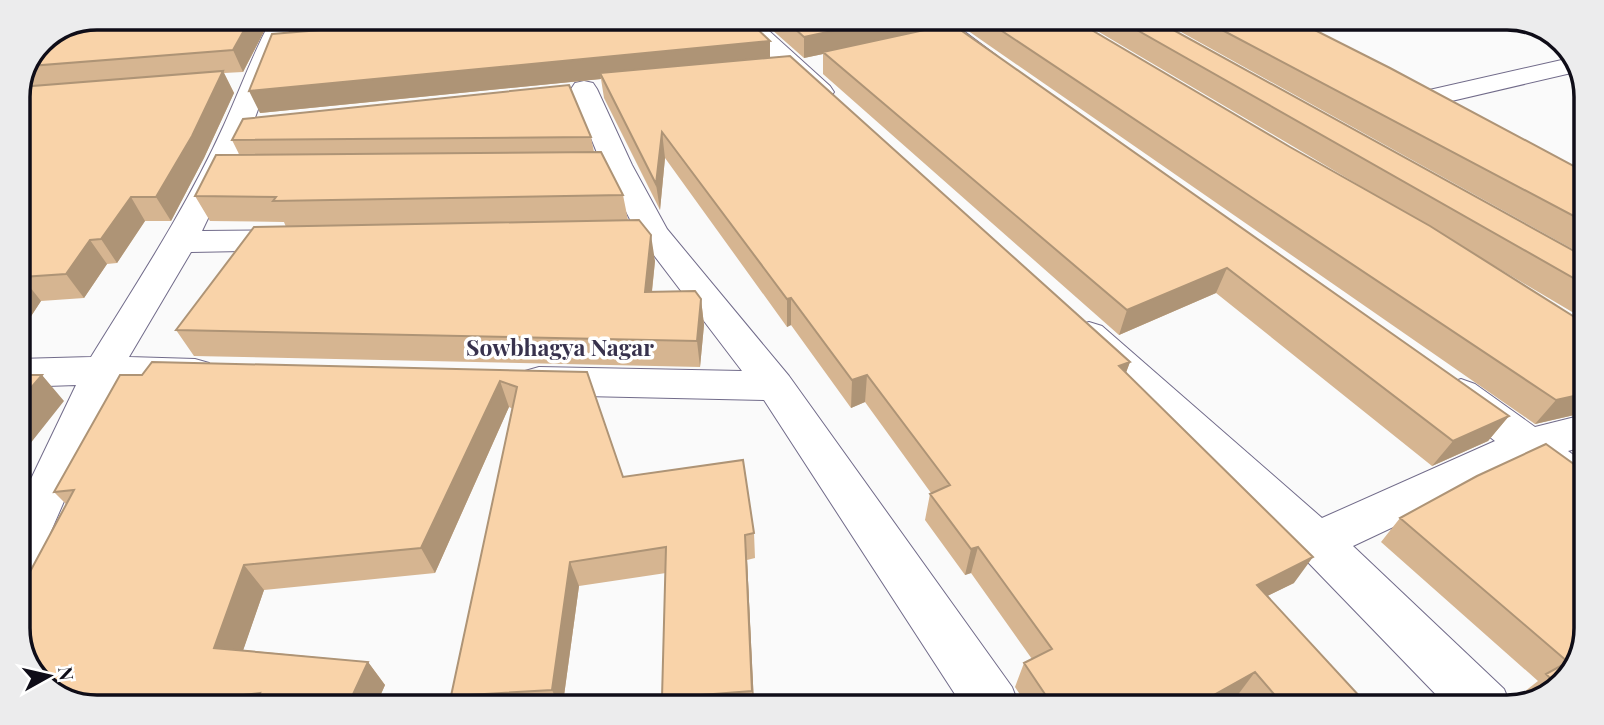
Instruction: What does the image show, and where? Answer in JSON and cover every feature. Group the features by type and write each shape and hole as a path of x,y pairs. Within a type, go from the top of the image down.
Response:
{"street":[{"path":"757,30 809,67 847,116"},
{"path":"938,32 1013,75"},
{"path":"30,528 103,370 180,242 230,168 251,125 243,82 283,36"},
{"path":"1426,99 1567,66"},
{"path":"757,73 809,67"},
{"path":"1401,87 1462,118"},
{"path":"584,89 603,165 639,233 775,386 986,695"},
{"path":"180,242 319,239"},
{"path":"1062,310 1317,541 1473,695"},
{"path":"30,373 103,370 226,373"},
{"path":"500,380 775,386"},
{"path":"1440,380 1574,478"},
{"path":"1317,541 1530,444 1574,433"}],"building":[{"path":"244,30 233,50 38,65 49,49 59,41 83,31"},
{"path":"321,30 758,30 770,41 249,91 272,34"},
{"path":"796,30 837,30 804,37"},
{"path":"924,30 961,30 1509,416 1453,441 1227,268 1127,310 823,52"},
{"path":"1001,30 1092,30 1430,226 1574,317 1574,396 1556,400"},
{"path":"1137,30 1174,30 1574,251 1574,278"},
{"path":"1222,30 1315,30 1390,68 1574,166 1574,216"},
{"path":"790,56 1130,362 1119,366 1313,557 1257,585 1358,695 1275,695 1255,672 1214,695 1046,695 1024,663 1052,649 978,547 971,549 930,494 950,485 867,375 852,380 791,298 787,299 662,132 656,184 600,73"},
{"path":"223,71 192,136 156,197 131,197 101,239 90,240 66,274 30,276 31,86"},
{"path":"569,85 591,137 232,140 243,119"},
{"path":"601,152 623,195 273,201 276,197 195,196 216,155"},
{"path":"639,220 651,235 645,292 695,291 701,299 697,341 176,330 254,227"},
{"path":"152,362 587,372 623,477 743,460 754,533 745,535 752,691 662,695 666,547 570,562 552,690 451,695 517,387 500,381 421,548 244,565 214,648 368,662 353,695 96,695 83,694 63,686 46,673 33,650 30,633 30,572 74,490 54,492 120,375 142,375"},
{"path":"30,375 42,375 30,389"},
{"path":"1546,444 1574,464 1574,629 1573,642 1566,660 1400,518 1477,476"},
{"path":"1563,665 1551,679 1546,674"}],"district":[{"name":"Sowbhagya Nagar","path":"560,348"}]}
